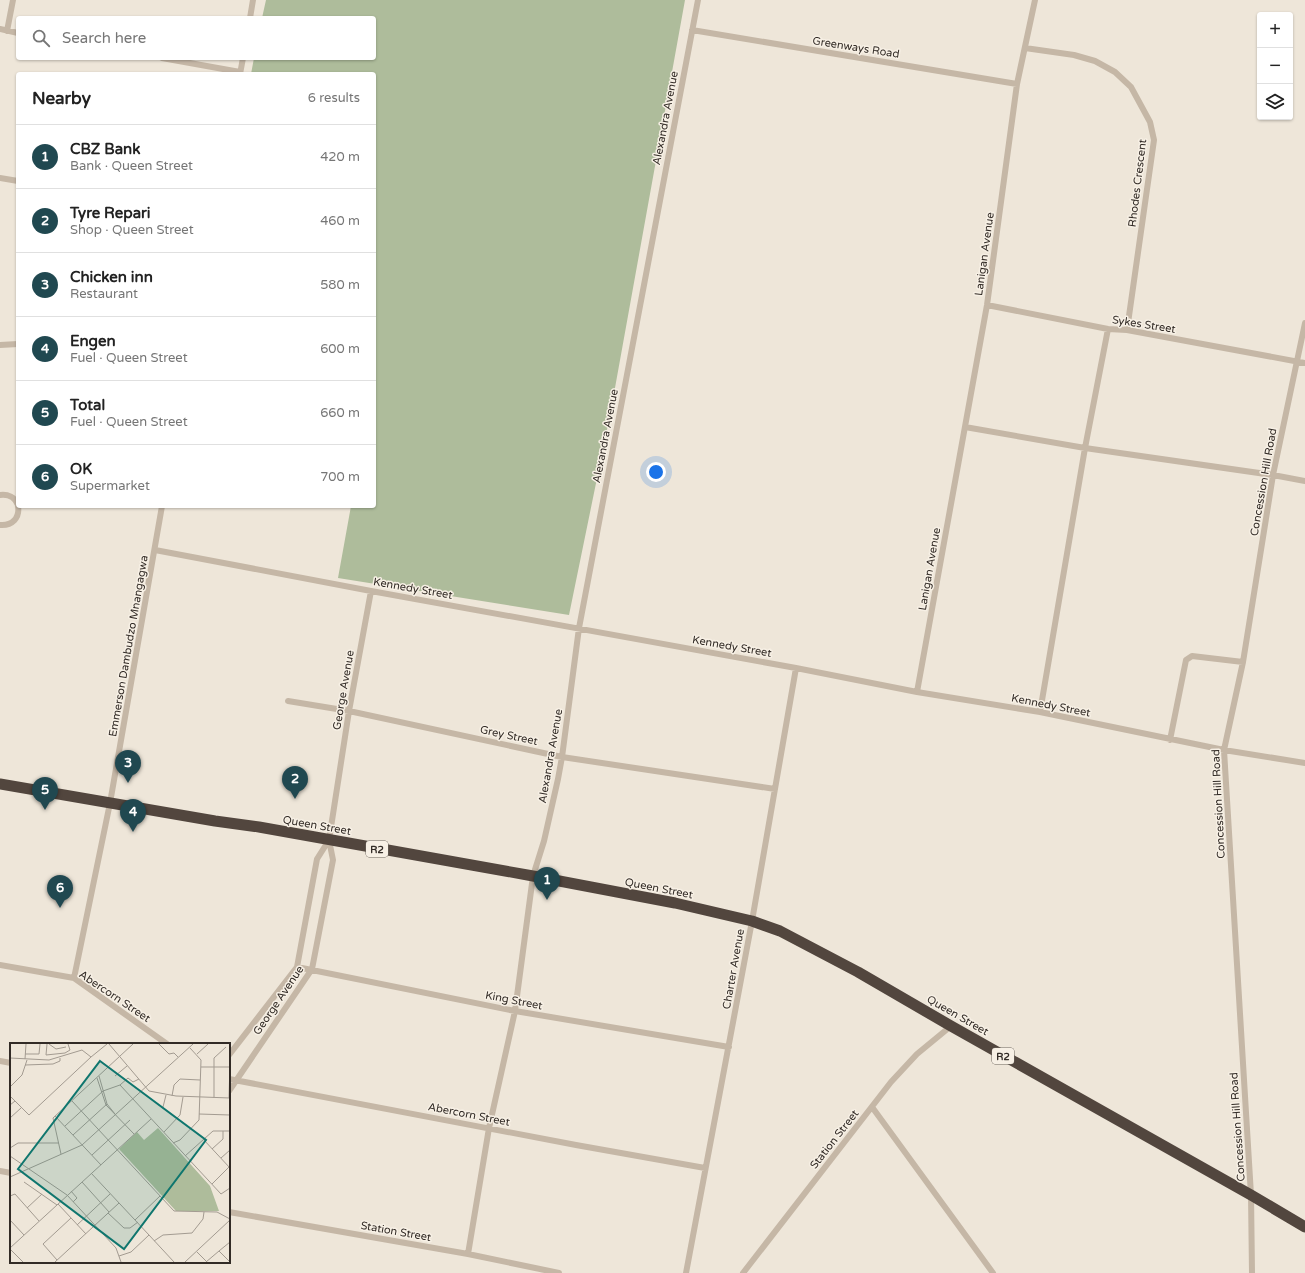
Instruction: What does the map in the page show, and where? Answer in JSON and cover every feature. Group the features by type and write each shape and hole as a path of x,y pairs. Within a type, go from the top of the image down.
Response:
{"highway":[{"name":"Queen Street","path":"0,784 259,827 533,876 675,903 752,921 780,931 858,972 1251,1195"},
{"name":"R2","path":"1251,1195 1305,1227"}],"street":[{"path":"13,0 3,30 16,33"},
{"path":"250,16 253,0"},
{"name":"Alexandra Avenue","path":"468,1254 489,1128 515,1011 533,876 544,841 562,757 579,628 698,0"},
{"name":"Lanigan Avenue","path":"917,692 987,305 1017,84 1035,0"},
{"name":"Greenways Road","path":"692,30 1017,84"},
{"name":"Rhodes Crescent","path":"1024,48 1074,55 1095,61 1115,72 1131,87 1150,122 1154,140 1127,330"},
{"path":"172,60 235,72"},
{"path":"240,72 243,60"},
{"path":"0,178 16,181"},
{"name":"Sykes Street","path":"987,305 1108,329 1127,330 1305,363"},
{"name":"Concession Hill Road","path":"1252,1273 1251,1195 1224,750 1243,662 1273,475 1305,323"},
{"path":"1040,712 1085,448 1108,329"},
{"path":"0,345 16,344"},
{"path":"965,427 1085,448 1305,481"},
{"path":"0,495 10,496 14,498 16,502"},
{"path":"0,525 10,524 14,521 19,512 18,508"},
{"name":"Emmerson Dambudzo Mnangagwa","path":"74,978 110,803 162,508"},
{"name":"Kennedy Street","path":"155,550 371,591 796,668 917,692 1040,712 1170,740 1305,763"},
{"name":"George Avenue","path":"230,1089 312,969 333,860 329,840 349,711 371,591"},
{"path":"1170,740 1186,660 1192,656 1243,662"},
{"name":"Charter Avenue","path":"686,1273 752,921 796,668"},
{"name":"Grey Street","path":"288,701 349,711 562,757 775,789"},
{"name":"George Avenue","path":"230,1054 297,967 317,859 329,840"},
{"name":"Abercorn Street","path":"0,965 74,978 166,1043"},
{"name":"King Street","path":"297,967 515,1011 728,1047"},
{"name":"Station Street","path":"743,1273 891,1082 917,1054 951,1026"},
{"path":"0,1061 10,1063"},
{"name":"Abercorn Street","path":"230,1079 705,1168"},
{"path":"872,1107 993,1273"},
{"path":"0,1171 10,1173"},
{"name":"Station Street","path":"230,1212 468,1254 559,1273"}],"green space":[{"path":"266,0 685,0 611,410 569,615 338,578 351,508 376,508 376,72 251,72 254,60 376,60 376,16 262,16"}],"place":[{"name":"Chicken inn","path":"128,783"},
{"name":"Tyre Repari","path":"295,799"},
{"name":"Total","path":"45,810"},
{"name":"Engen","path":"133,832"},
{"name":"CBZ Bank","path":"547,900"},
{"name":"OK","path":"60,908"}]}
